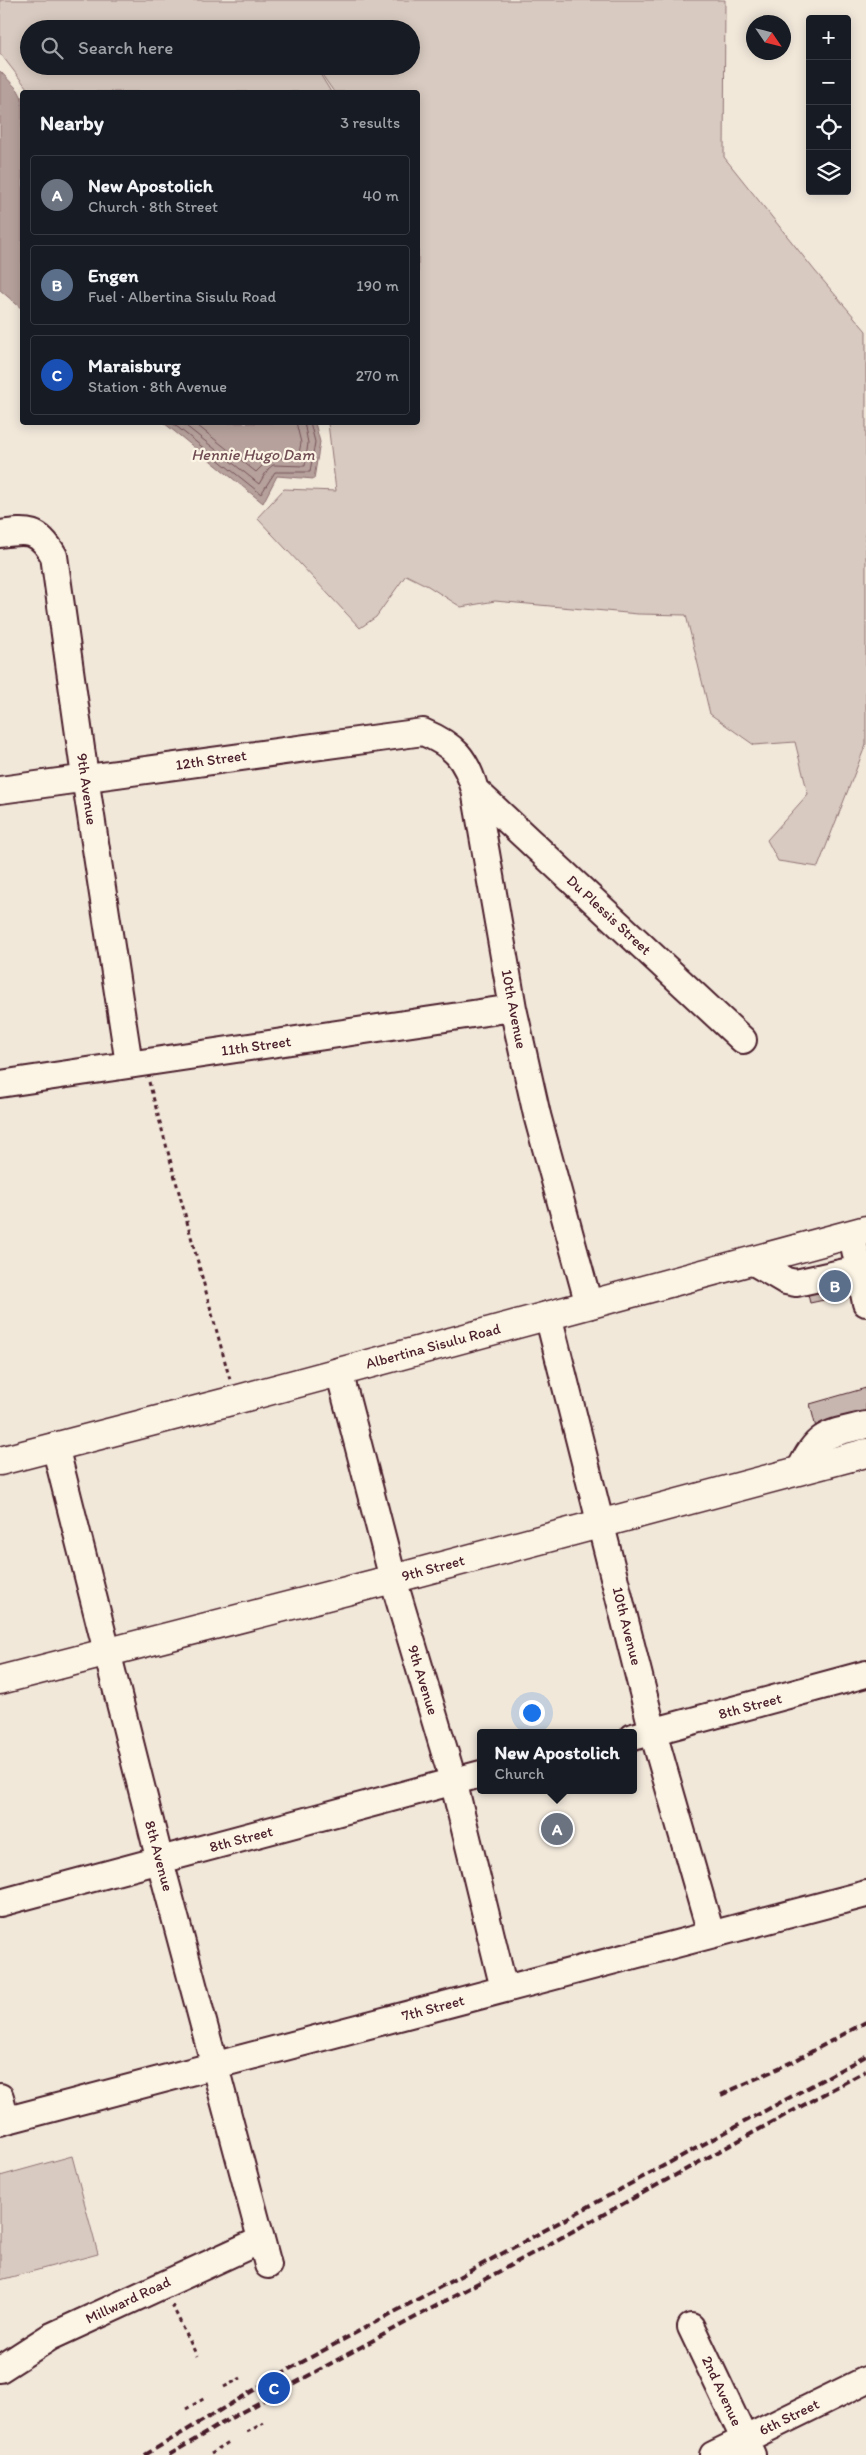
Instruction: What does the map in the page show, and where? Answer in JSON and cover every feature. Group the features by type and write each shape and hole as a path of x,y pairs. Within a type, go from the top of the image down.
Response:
{"main road":[{"name":"Albertina Sisulu Road","path":"0,1461 860,1234"},
{"name":"9th Street","path":"0,1680 393,1579 601,1522 866,1453"}],"street":[{"name":"9th Avenue","path":"11,532 36,534 47,543 54,556 85,777 137,1063"},
{"name":"12th Street","path":"0,790 423,732"},
{"name":"10th Avenue","path":"423,732 455,749 465,762 475,790 513,1008 537,1115 589,1305"},
{"name":"Du Plessis Street","path":"475,790 743,1040"},
{"name":"11th Street","path":"0,1084 513,1008"},
{"path":"860,1234 859,1269 866,1303"},
{"path":"752,1261 786,1281 796,1283 859,1269"},
{"name":"10th Avenue","path":"548,1315 601,1522 643,1734 711,1934"},
{"name":"9th Avenue","path":"339,1372 393,1579 453,1780 504,1989"},
{"path":"800,1470 809,1450 820,1439 866,1425"},
{"name":"8th Avenue","path":"55,1446 160,1861 216,2065 268,2266"},
{"name":"8th Street","path":"643,1734 866,1674"},
{"name":"8th Street","path":"0,1903 477,1775"},
{"name":"7th Street","path":"2,2113 216,2065 866,1894"},
{"name":"Millward Road","path":"0,2369 50,2337 261,2240"},
{"name":"2nd Avenue","path":"691,2327 748,2447"},
{"name":"6th Street","path":"713,2455 748,2447 866,2380"}],"path":[{"path":"137,1063 235,1400"},
{"path":"162,2284 197,2356"},
{"path":"224,2387 241,2378"},
{"path":"186,2408 205,2398"},
{"path":"247,2432 264,2423"},
{"path":"211,2453 229,2442"}],"shaded area":[{"path":"0,0 725,0 724,157 815,271 866,331 866,744 818,867 778,861 767,840 808,794 795,742 754,745 710,714 686,615 638,614 495,601 461,607 428,586 406,575 376,617 360,628 257,518 284,489 336,491 328,425 420,425 420,90 333,90 322,75 420,75 420,20 20,20 20,75 321,75 330,90 28,90 0,53"},
{"path":"72,2156 98,2254 0,2280 0,2176"}],"water":[{"path":"0,71 20,94 20,307 0,290"},
{"name":"Hennie Hugo Dam","path":"166,425 316,425 320,442 314,479 277,476 263,503"}],"building":[{"path":"847,1272 852,1294 810,1303 805,1282"},
{"path":"866,1388 866,1413 816,1428 810,1404"}],"railway":[{"path":"721,2095 796,2060 866,2022"},
{"path":"145,2455 291,2368 866,2056"},
{"path":"169,2455 231,2418 866,2071"}],"place":[{"name":"Engen","path":"835,1286"},
{"name":"New Apostolich","path":"557,1829"},
{"name":"Maraisburg","path":"274,2388"}]}
